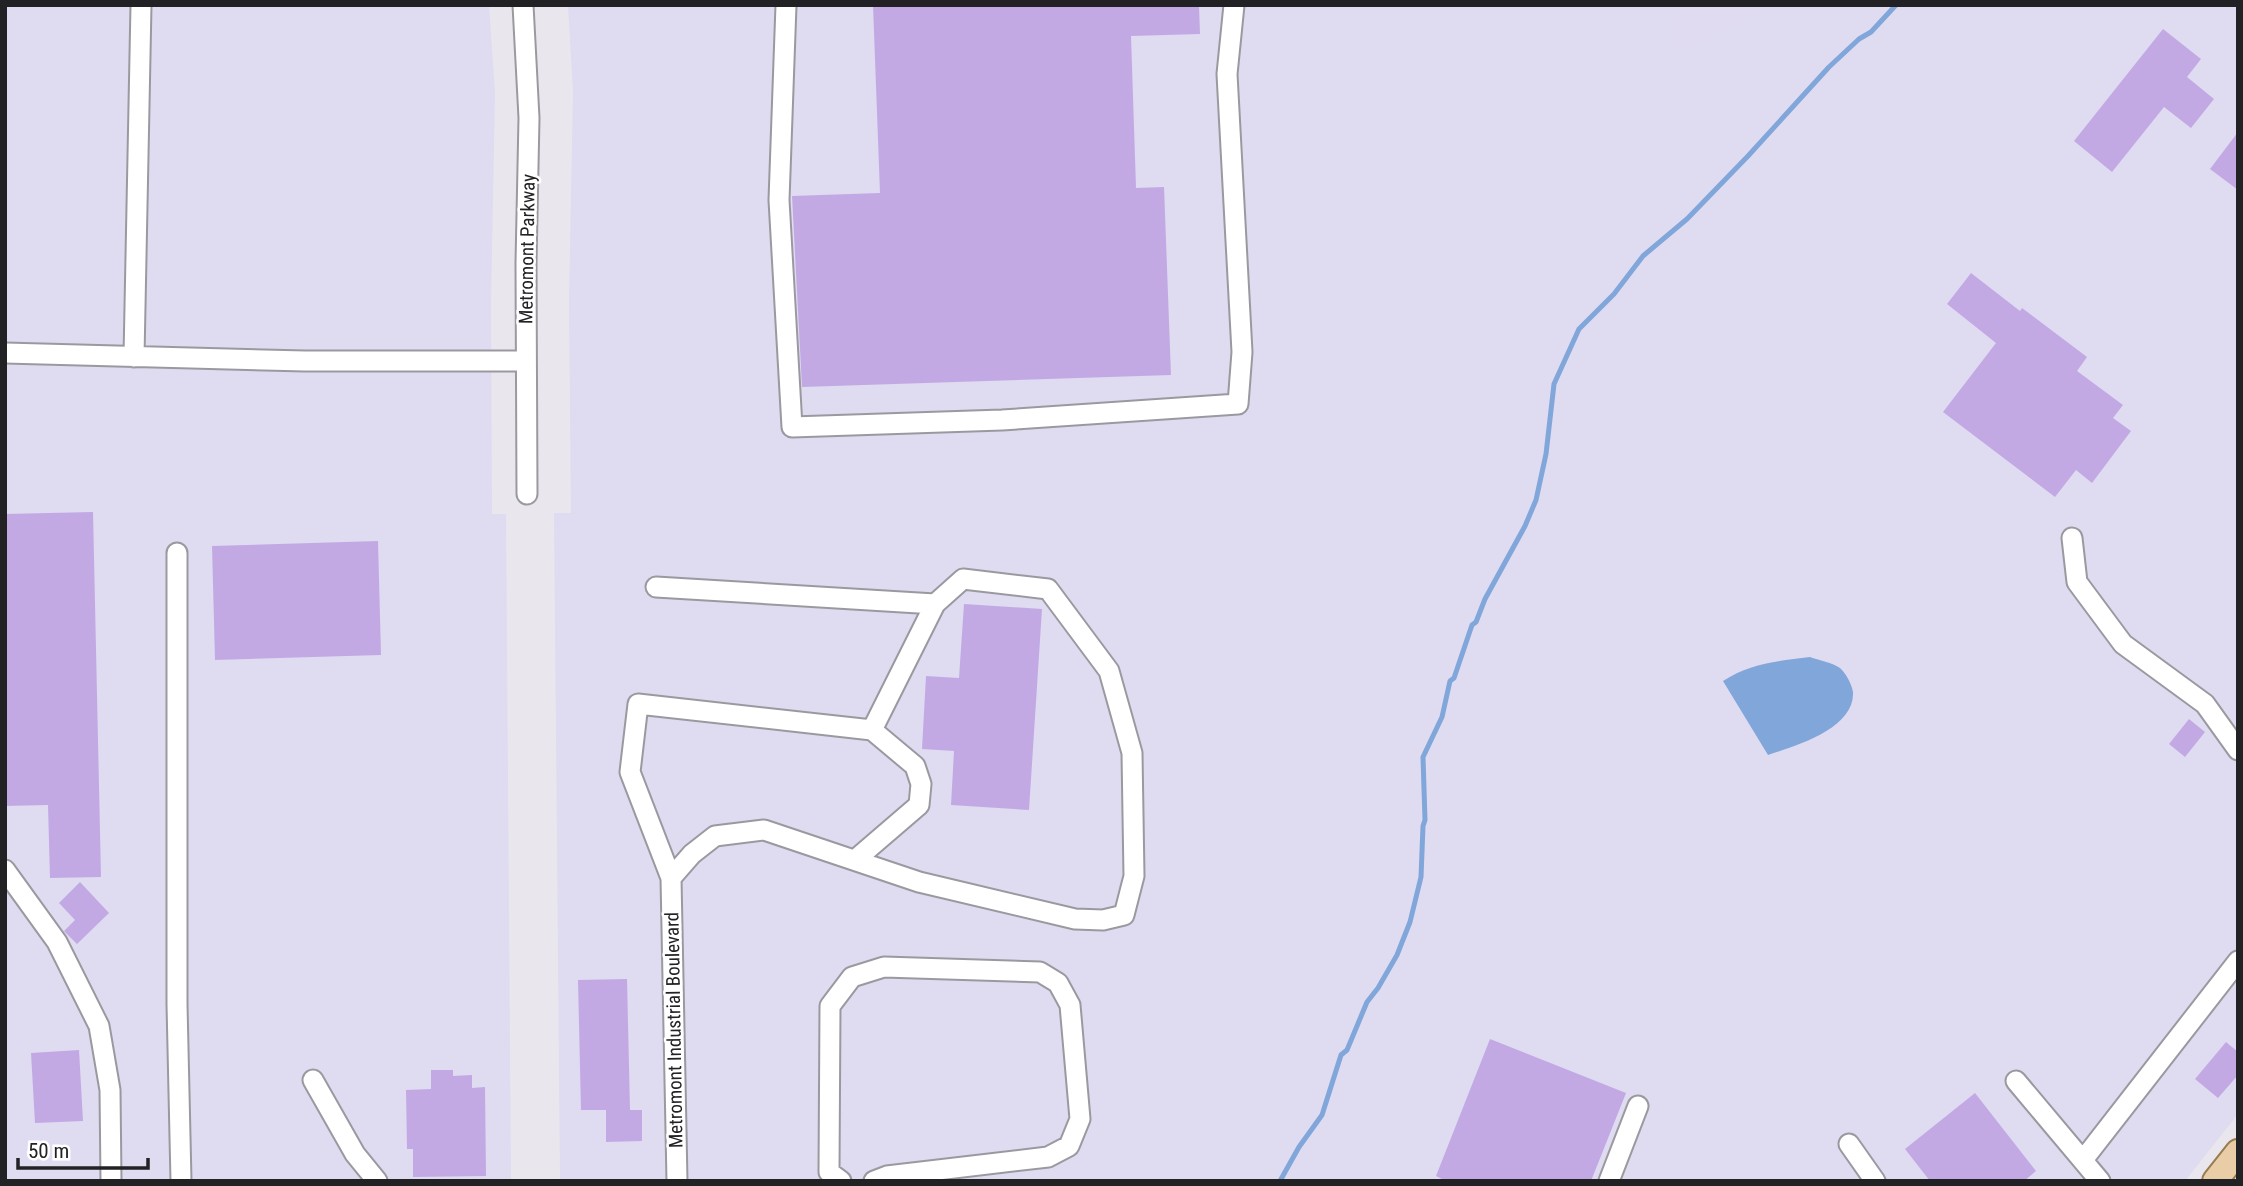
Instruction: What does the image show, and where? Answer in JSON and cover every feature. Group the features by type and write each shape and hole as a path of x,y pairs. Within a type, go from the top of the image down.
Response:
{"main road":[{"path":"2215,1181 2238,1152"}],"street":[{"path":"134,356 141,5"},
{"name":"Metromont Parkway","path":"523,5 529,118 525,361 527,494"},
{"path":"786,5 779,200 792,427 1002,420 1238,404 1242,352 1227,74 1234,5"},
{"path":"5,353 305,361 525,361"},
{"path":"2072,538 2077,582 2123,644 2204,704 2238,750"},
{"path":"177,553 177,1004 181,1181"},
{"path":"855,860 919,805 921,784 915,766 872,730 638,704 630,772 671,878 692,854 716,836 764,830 919,882 1074,919 1103,920 1124,915 1134,876 1132,753 1109,671 1048,589 963,579 935,604 872,730"},
{"path":"656,587 935,604"},
{"path":"5,870 57,942 99,1026 110,1090 111,1181"},
{"name":"Metromont Industrial Boulevard","path":"671,878 677,1181"},
{"path":"2083,1160 2238,961"},
{"path":"841,1181 829,1172 830,1006 852,977 884,967 1040,972 1058,983 1070,1005 1080,1119 1069,1146 1048,1157 887,1177 874,1181"},
{"path":"313,1080 355,1154 377,1181"},
{"path":"2016,1081 2100,1181"},
{"path":"1609,1181 1638,1105"},
{"path":"1849,1144 1875,1181"}],"shaded area":[{"path":"5,5 489,5 495,93 491,303 492,514 506,514 511,1181 5,1181"},
{"path":"568,5 1676,5 1674,58 1775,5 2238,5 2238,1114 2185,1181 560,1181 554,513 571,513 569,303 573,91"},
{"path":"1676,5 1775,5 1673,59"}],"water":[{"path":"1810,657 1842,670 1853,692 1851,705 1834,726 1821,734 1768,755 1723,681 1743,670"}],"building":[{"path":"873,5 1199,5 1200,34 1131,36 1136,188 1164,187 1171,375 802,387 792,196 880,193"},
{"path":"2163,29 2201,59 2187,77 2214,99 2191,128 2164,107 2112,172 2074,141"},
{"path":"2238,132 2238,190 2210,169"},
{"path":"1971,273 2087,357 2077,371 2123,405 2113,418 2131,431 2092,483 2076,470 2055,497 1943,412 1996,343 1947,304"},
{"path":"93,512 101,877 50,878 48,805 5,806 5,514"},
{"path":"378,541 381,655 215,660 212,546"},
{"path":"964,604 1042,609 1029,810 951,805 954,751 922,749 926,676 959,678"},
{"path":"2189,719 2205,732 2185,757 2169,744"},
{"path":"80,882 109,913 77,944 64,931 75,920 59,903"},
{"path":"627,979 630,1110 642,1110 642,1141 606,1142 606,1110 581,1110 578,980"},
{"path":"1490,1039 1626,1093 1591,1181 1446,1181 1436,1176"},
{"path":"2226,1042 2238,1052 2238,1075 2218,1098 2195,1079"},
{"path":"79,1050 83,1121 35,1123 31,1053"},
{"path":"431,1070 453,1070 453,1076 472,1075 472,1088 485,1087 486,1176 413,1177 413,1149 407,1149 406,1090 431,1089"},
{"path":"1975,1093 2036,1171 2024,1181 1930,1181 1905,1149"}],"waterway":[{"path":"1280,1181 1299,1147 1322,1115 1341,1055 1347,1050 1367,1002 1397,955 1410,922 1421,877 1425,820 1423,757 1442,717 1450,681 1454,678 1472,625 1476,622 1536,500 1546,454 1554,384 1579,329 1614,294 1643,256 1687,219 1829,67 1859,39 1871,32 1896,5"}]}
